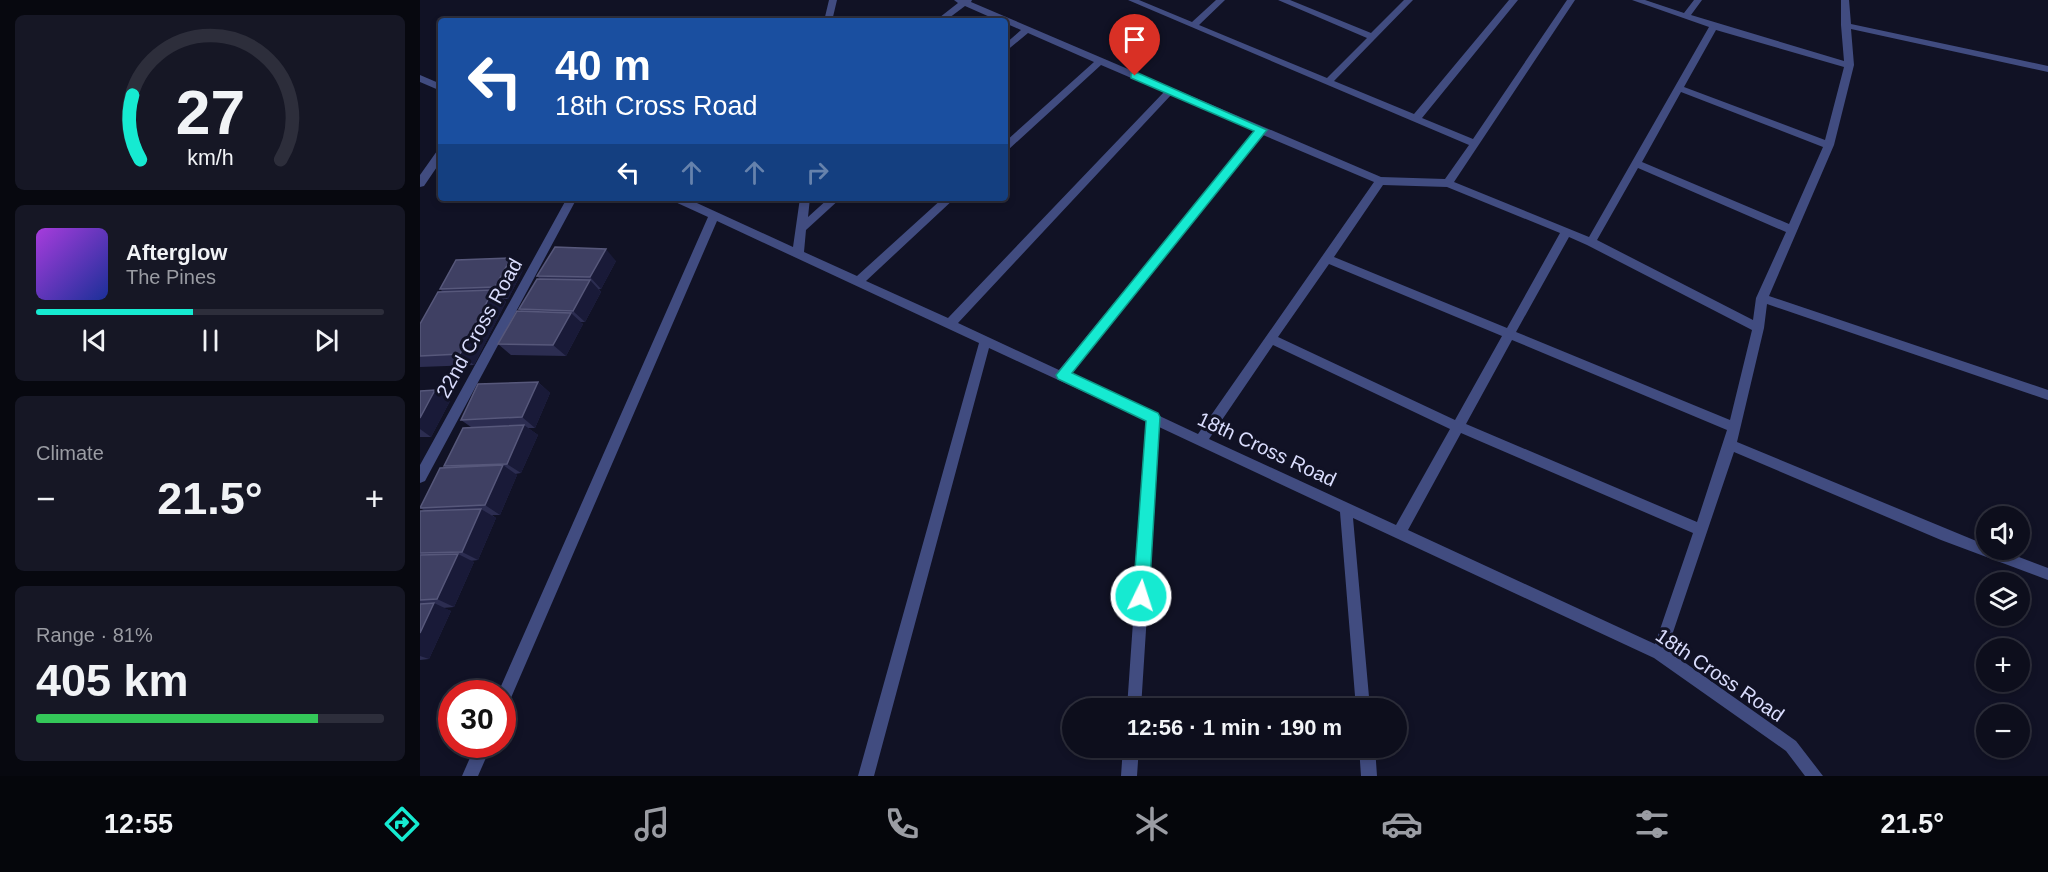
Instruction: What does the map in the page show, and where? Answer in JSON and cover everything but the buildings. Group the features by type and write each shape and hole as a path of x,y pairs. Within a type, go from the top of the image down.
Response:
{"street":[{"path":"829,18 833,0"},
{"path":"1131,0 1474,143"},
{"path":"1193,26 1221,0"},
{"path":"1282,0 1373,37"},
{"path":"1299,7 1307,0"},
{"path":"1328,82 1409,0"},
{"path":"1416,119 1514,0"},
{"path":"1636,0 1714,26 1849,65"},
{"path":"1686,16 1698,0"},
{"path":"1659,653 1730,446 1758,328 1762,298 1790,229 1829,145 1849,65 1845,0"},
{"path":"943,18 964,1 1002,18"},
{"path":"1448,183 1567,2"},
{"path":"1008,21 1380,181 1448,183 1591,242 1758,328"},
{"path":"1845,25 2048,69"},
{"path":"1591,242 1714,26"},
{"path":"1008,46 1027,29"},
{"path":"1008,145 1100,61"},
{"path":"420,78 438,87"},
{"path":"1679,88 1829,145"},
{"path":"951,323 1170,91"},
{"path":"1062,375 1261,130"},
{"path":"420,183 438,157"},
{"path":"1636,163 1790,229"},
{"path":"1201,440 1380,181"},
{"name":"22nd Cross Road","path":"420,477 570,201"},
{"name":"18th Cross Road","path":"684,201 1659,653 1791,746 1815,776"},
{"path":"798,253 805,201"},
{"path":"802,227 832,201"},
{"path":"859,281 947,201"},
{"path":"512,680 714,215"},
{"path":"1399,533 1566,232"},
{"path":"1326,258 1734,427"},
{"path":"1762,298 2048,395"},
{"path":"1271,339 1459,427 1701,530"},
{"path":"866,776 985,341"},
{"path":"1135,698 1153,417"},
{"path":"1730,446 1946,536 2048,574"},
{"path":"1346,508 1363,698"},
{"path":"470,776 478,758"},
{"path":"1129,776 1130,758"},
{"path":"1368,758 1369,776"}],"route":[{"path":"1135,76 1261,130 1062,375 1153,417 1141,596"}]}
